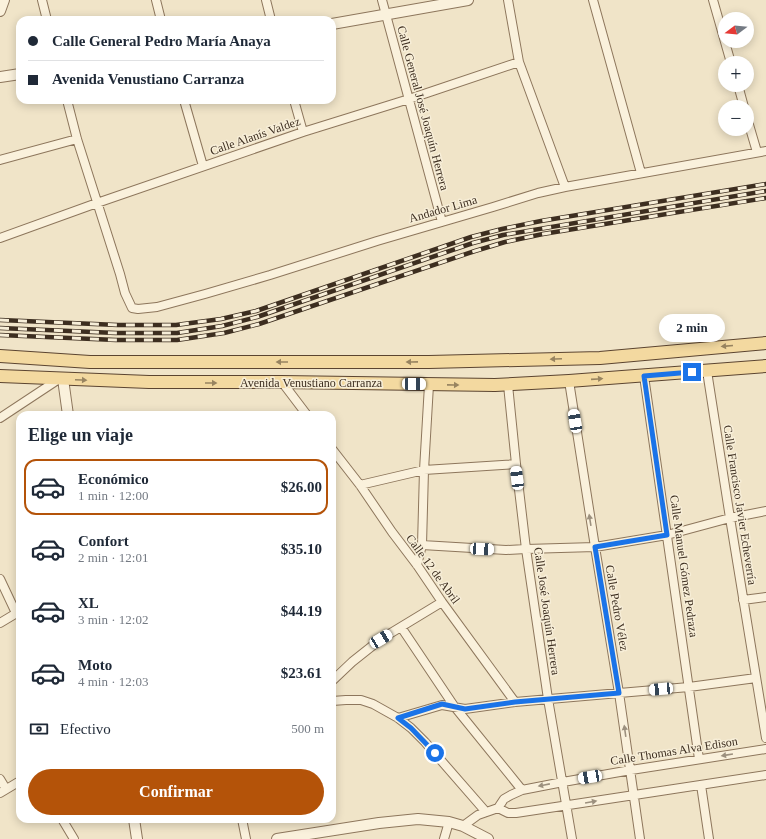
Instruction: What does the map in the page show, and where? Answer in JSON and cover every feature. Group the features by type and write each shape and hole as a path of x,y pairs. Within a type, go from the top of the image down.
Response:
{"main road":[{"name":"Avenida Venustiano Carranza","path":"0,356 90,362 429,362 600,358 766,343"},
{"name":"Avenida Venustiano Carranza","path":"0,376 149,382 508,385 766,366"}],"street":[{"path":"0,11 4,0"},
{"path":"42,0 46,16"},
{"path":"156,0 160,16"},
{"path":"266,0 270,16"},
{"name":"Calle General José Joaquín Herrera","path":"382,0 442,222"},
{"path":"336,23 468,0"},
{"path":"508,0 519,62 565,187"},
{"path":"593,0 641,173"},
{"path":"713,0 729,56"},
{"name":"Calle Alanís Valdez","path":"0,238 303,132 409,99 519,62"},
{"path":"0,77 16,75"},
{"path":"68,104 77,139 97,203"},
{"path":"185,104 203,166"},
{"path":"295,104 303,132"},
{"path":"752,136 757,152"},
{"path":"0,160 77,139"},
{"name":"Andador Lima","path":"97,203 125,293 132,308 138,309 158,307 241,284 376,241 538,193 766,150"},
{"name":"Calle Francisco Javier Echeverría","path":"707,371 766,738"},
{"name":"Calle Manuel Gómez Pedraza","path":"644,376 699,759"},
{"path":"0,418 61,379 67,411"},
{"name":"Calle Pedro Vélez","path":"569,381 631,770 640,839"},
{"path":"282,382 304,411"},
{"path":"417,565 422,545 424,470 429,384"},
{"name":"Calle José Joaquín Herrera","path":"508,385 526,549 548,700 572,839"},
{"name":"Calle 12 de Abril","path":"336,454 360,485 392,532 515,702"},
{"path":"360,485 424,470 516,464"},
{"path":"422,545 506,550 595,547 667,535 766,510"},
{"path":"0,579 16,608"},
{"path":"743,600 766,597"},
{"path":"336,677 352,662 381,639 442,602"},
{"path":"0,623 16,613"},
{"path":"401,627 454,706 522,790"},
{"path":"398,718 442,704 465,709 515,702 689,687 756,678"},
{"path":"336,701 361,700 373,704 398,718 425,742 486,812"},
{"name":"Calle Thomas Alva Edison","path":"463,826 473,818 498,808 504,799 511,794 522,790 631,770 766,749"},
{"path":"498,808 508,813 516,813 766,775"},
{"path":"0,778 3,791 16,784"},
{"path":"701,784 709,839"},
{"path":"277,839 402,820 418,819 448,822 463,826 488,839"},
{"path":"444,839 448,822"},
{"path":"64,823 74,839"},
{"path":"135,823 137,839"},
{"path":"243,823 246,839"}],"railway":[{"path":"0,320 118,325 176,325 221,319 256,311 471,237 502,229 541,221 766,184"},
{"path":"0,328 116,333 177,333 222,326 257,317 473,243 503,235 766,191"},
{"path":"0,335 116,340 177,340 224,333 259,324 505,242 543,234 766,198"}],"route":[{"path":"435,753 411,728 398,718 442,704 465,709 515,702 619,693 595,547 667,535 644,376 692,372"}]}
